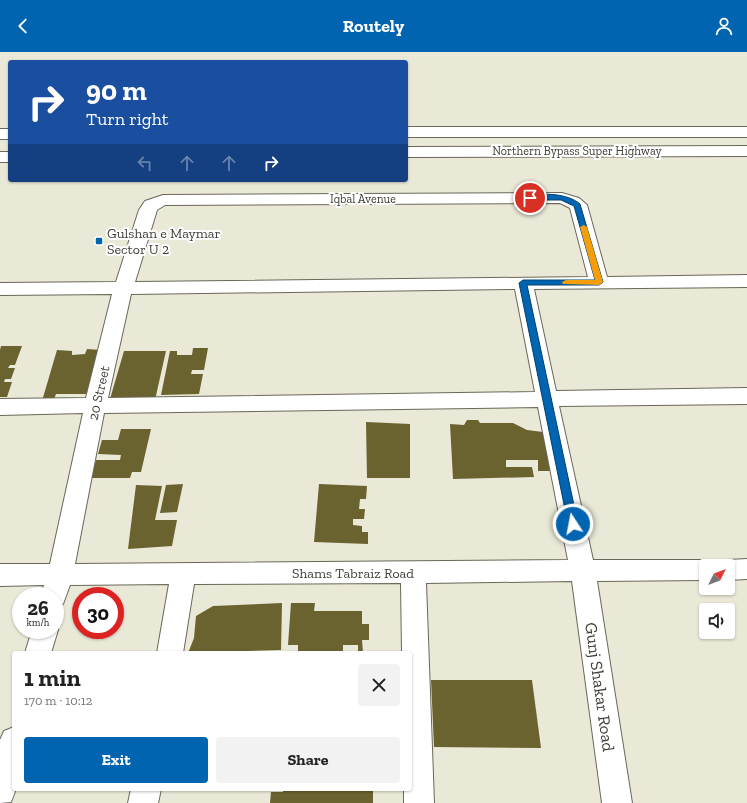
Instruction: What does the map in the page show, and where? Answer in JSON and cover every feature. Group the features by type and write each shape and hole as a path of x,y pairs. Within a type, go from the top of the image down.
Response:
{"street":[{"name":"Northern Bypass Super Highway","path":"408,132 747,132"},
{"name":"Northern Bypass Super Highway","path":"408,152 747,151"},
{"name":"Iqbal Avenue","path":"163,200 562,198 578,205 599,282"},
{"name":"20 Street","path":"57,585 95,406 123,289 148,210 151,205 163,200"},
{"path":"0,289 123,289 747,281"},
{"name":"Gunj Shakar Road","path":"523,283 583,572 617,803"},
{"path":"0,407 747,396"},
{"path":"735,570 747,569"},
{"name":"Shams Tabraiz Road","path":"0,575 57,585 183,574 699,570"},
{"path":"413,572 419,803"},
{"path":"170,651 183,574"},
{"path":"39,651 42,639"},
{"path":"0,791 12,748"},
{"path":"143,803 146,791"}],"building":[{"path":"1,346 22,346 15,365 10,365 8,368 15,368 11,379 5,379 4,382 12,382 7,397 0,397"},
{"path":"193,348 208,348 204,370 192,370 191,374 203,374 199,394 161,395 170,351 177,351 177,355 192,355"},
{"path":"87,349 101,350 87,394 56,394 53,402 42,401 57,350 72,351 72,355 85,354"},
{"path":"124,351 166,351 155,400 110,399"},
{"path":"467,420 478,420 480,423 513,423 527,430 543,432 550,471 538,471 538,460 506,460 506,467 532,467 534,477 453,479 450,424 464,425"},
{"path":"366,422 410,424 410,478 367,478"},
{"path":"121,429 151,429 141,472 132,472 130,478 91,478 96,460 120,460 121,455 98,454 102,440 118,440"},
{"path":"183,484 177,512 160,513 166,485"},
{"path":"319,484 367,486 366,499 360,499 359,509 365,509 364,519 353,519 353,525 362,526 362,532 368,532 368,544 314,542"},
{"path":"136,485 162,486 155,520 177,520 172,546 128,549"},
{"path":"282,603 281,650 189,651 194,638 196,616 213,606"},
{"path":"291,603 315,603 314,611 362,611 362,624 369,624 369,640 362,640 363,651 358,651 358,645 343,645 343,651 298,651 298,645 288,645"},
{"path":"431,680 532,680 541,748 434,747"},
{"path":"373,791 373,803 270,803 271,792"}],"slow traffic":[{"path":"566,282 599,282 584,227"}],"place":[{"name":"Gulshan e Maymar Sector U 2","path":"99,241"}],"route":[{"path":"530,198 562,198 568,199 578,205 599,282 523,283 573,524"}]}
